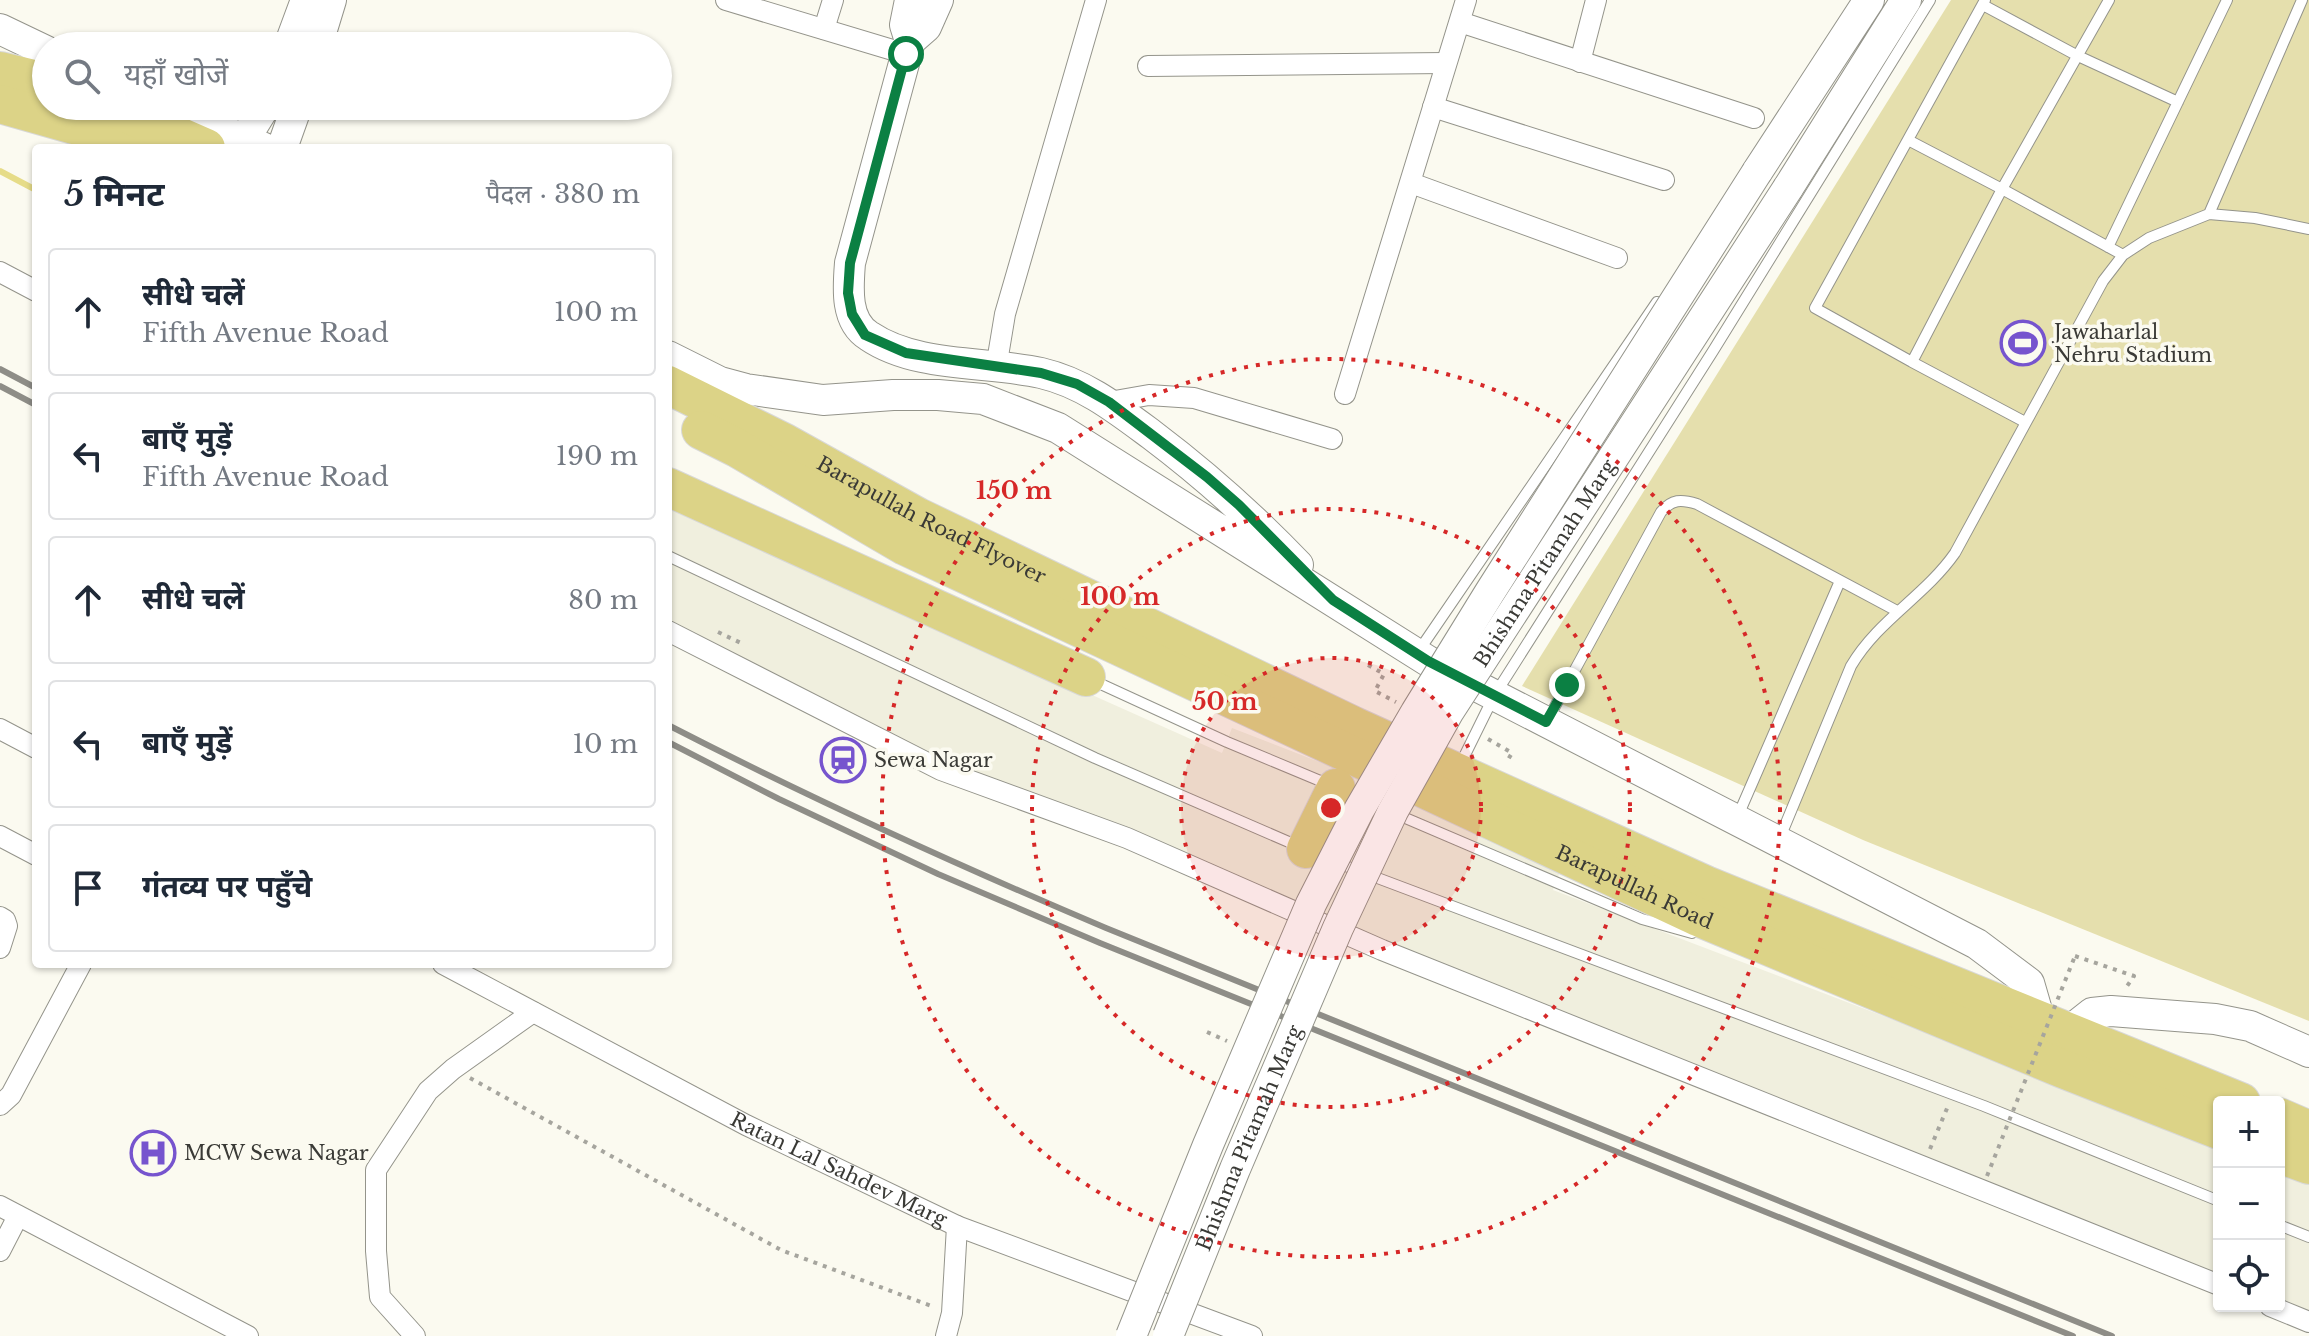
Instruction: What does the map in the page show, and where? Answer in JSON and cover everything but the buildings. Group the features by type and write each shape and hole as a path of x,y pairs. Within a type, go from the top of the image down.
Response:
{"highway":[{"path":"0,71 32,78"},
{"path":"0,104 32,113"},
{"path":"56,120 128,144"},
{"path":"142,120 197,144"},
{"name":"Barapullah Road Flyover","path":"672,387 785,443 983,583 1062,620"},
{"name":"Barapullah Road Flyover","path":"672,416 912,532 1457,773"},
{"path":"672,489 1086,677"},
{"path":"963,621 983,583"},
{"path":"1043,658 1062,620"},
{"name":"Barapullah Road","path":"1062,620 1698,917 2063,1069 2213,1128"},
{"name":"Barapullah Road","path":"1457,773 1706,885 2226,1096"},
{"path":"1306,849 1336,788"},
{"path":"2285,1120 2309,1130"},
{"path":"2285,1156 2309,1165"}],"main road":[{"path":"294,32 306,0"},
{"path":"321,32 331,0"},
{"path":"910,0 905,25 908,47 850,263 848,293 852,314 865,335 906,353 1041,373 1077,384 1109,402 1239,505 1333,600"},
{"path":"908,47 926,27 938,0"},
{"name":"Bhishma Pitamah Marg","path":"1131,1336 1311,904 1359,810 1482,606 1869,0"},
{"name":"Bhishma Pitamah Marg","path":"1168,1336 1326,955 1393,811 1449,711 1906,0"},
{"path":"0,29 32,44"},
{"path":"0,57 32,74"},
{"path":"128,120 177,144"},
{"path":"196,120 245,144"},
{"path":"250,144 259,120"},
{"path":"283,144 292,120"},
{"path":"672,358 720,382 746,389 823,400 938,395 983,399 1023,413 1058,428 1417,654 1977,944 2029,983 2054,1026 2092,1013 2111,1011 2215,1019 2250,1026 2309,1052"}],"street":[{"path":"726,0 824,29 908,47"},
{"path":"824,29 833,0"},
{"path":"996,368 1005,314 1096,0"},
{"path":"1345,394 1466,0"},
{"path":"1580,62 1596,0"},
{"path":"1460,22 1754,118"},
{"path":"1148,66 1446,63"},
{"path":"1433,107 1664,180"},
{"path":"1411,183 1617,258"},
{"path":"0,272 32,289"},
{"path":"1109,402 1149,395 1194,398 1332,439"},
{"path":"672,633 941,770 1127,838 1382,950 2213,1283"},
{"path":"0,729 32,746"},
{"path":"0,836 32,853"},
{"path":"0,917 7,926 0,948"},
{"path":"0,1105 11,1095 79,968"},
{"name":"Ratan Lal Sahdev Marg","path":"450,968 746,1125 957,1226 1201,1327 1252,1336"},
{"path":"415,1336 380,1297 376,1251 376,1170 428,1091 453,1069 533,1012"},
{"path":"0,1251 9,1211 248,1336"},
{"path":"946,1336 952,1313 957,1226"},
{"path":"2285,1312 2309,1322"}],"lane":[{"path":"1457,773 1494,696 1713,351 1930,0"},
{"path":"1912,362 2002,189 2109,0"},
{"path":"2108,247 2227,0"},
{"path":"2209,214 2302,0"},
{"path":"2025,422 1815,308 1984,2 2078,56 2178,102"},
{"path":"1908,140 2123,255"},
{"path":"1705,231 1741,179 1757,172"},
{"path":"1778,841 1851,666 1863,646 1941,573 1955,553 2103,281 2123,255 2149,238 2209,214 2255,218 2309,229"},
{"path":"1417,654 1660,297"},
{"path":"1546,722 1661,512 1669,503 1683,500 1697,504 1897,611"},
{"path":"672,558 1095,758 1306,849 1953,1094 2213,1199"},
{"path":"1736,820 1840,581"},
{"path":"1086,677 1227,742 1642,919 1702,935"},
{"path":"1732,943 1806,962"},
{"path":"2285,1227 2309,1237"}],"path":[{"path":"1368,665 1384,674 1375,691 1396,702"},
{"path":"1486,738 1512,753 1506,764"},
{"path":"1987,1176 2075,956 2134,976"},
{"path":"1207,1032 1229,1042"},
{"path":"453,1069 781,1250 952,1313"},
{"path":"1928,1152 1953,1094"}],"shaded area":[{"name":"Jawaharlal Nehru Stadium","path":"1951,0 2309,0 2309,1021 1863,840 1522,686"},
{"path":"672,503 729,533 1222,753 1232,728 1335,768 1561,869 1553,890 2213,1142 2213,1276 914,754 672,630"},
{"path":"2285,1170 2309,1180 2309,1314 2285,1304"}],"waterway":[{"path":"0,171 32,188"}],"railway":[{"path":"0,369 32,386"},
{"path":"0,386 32,403"},
{"path":"672,727 885,831 1106,928 2112,1336"},
{"path":"672,744 779,799 938,874 1100,943 2073,1336"}],"place":[{"name":"Jawaharlal Nehru Stadium","path":"2023,343"},
{"name":"Sewa Nagar","path":"843,760"},
{"name":"MCW Sewa Nagar","path":"153,1153"}],"route":[{"path":"906,54 850,263 848,293 852,314 865,335 906,353 1041,373 1077,384 1109,402 1207,477 1333,600 1428,661 1546,722 1567,685"}]}
